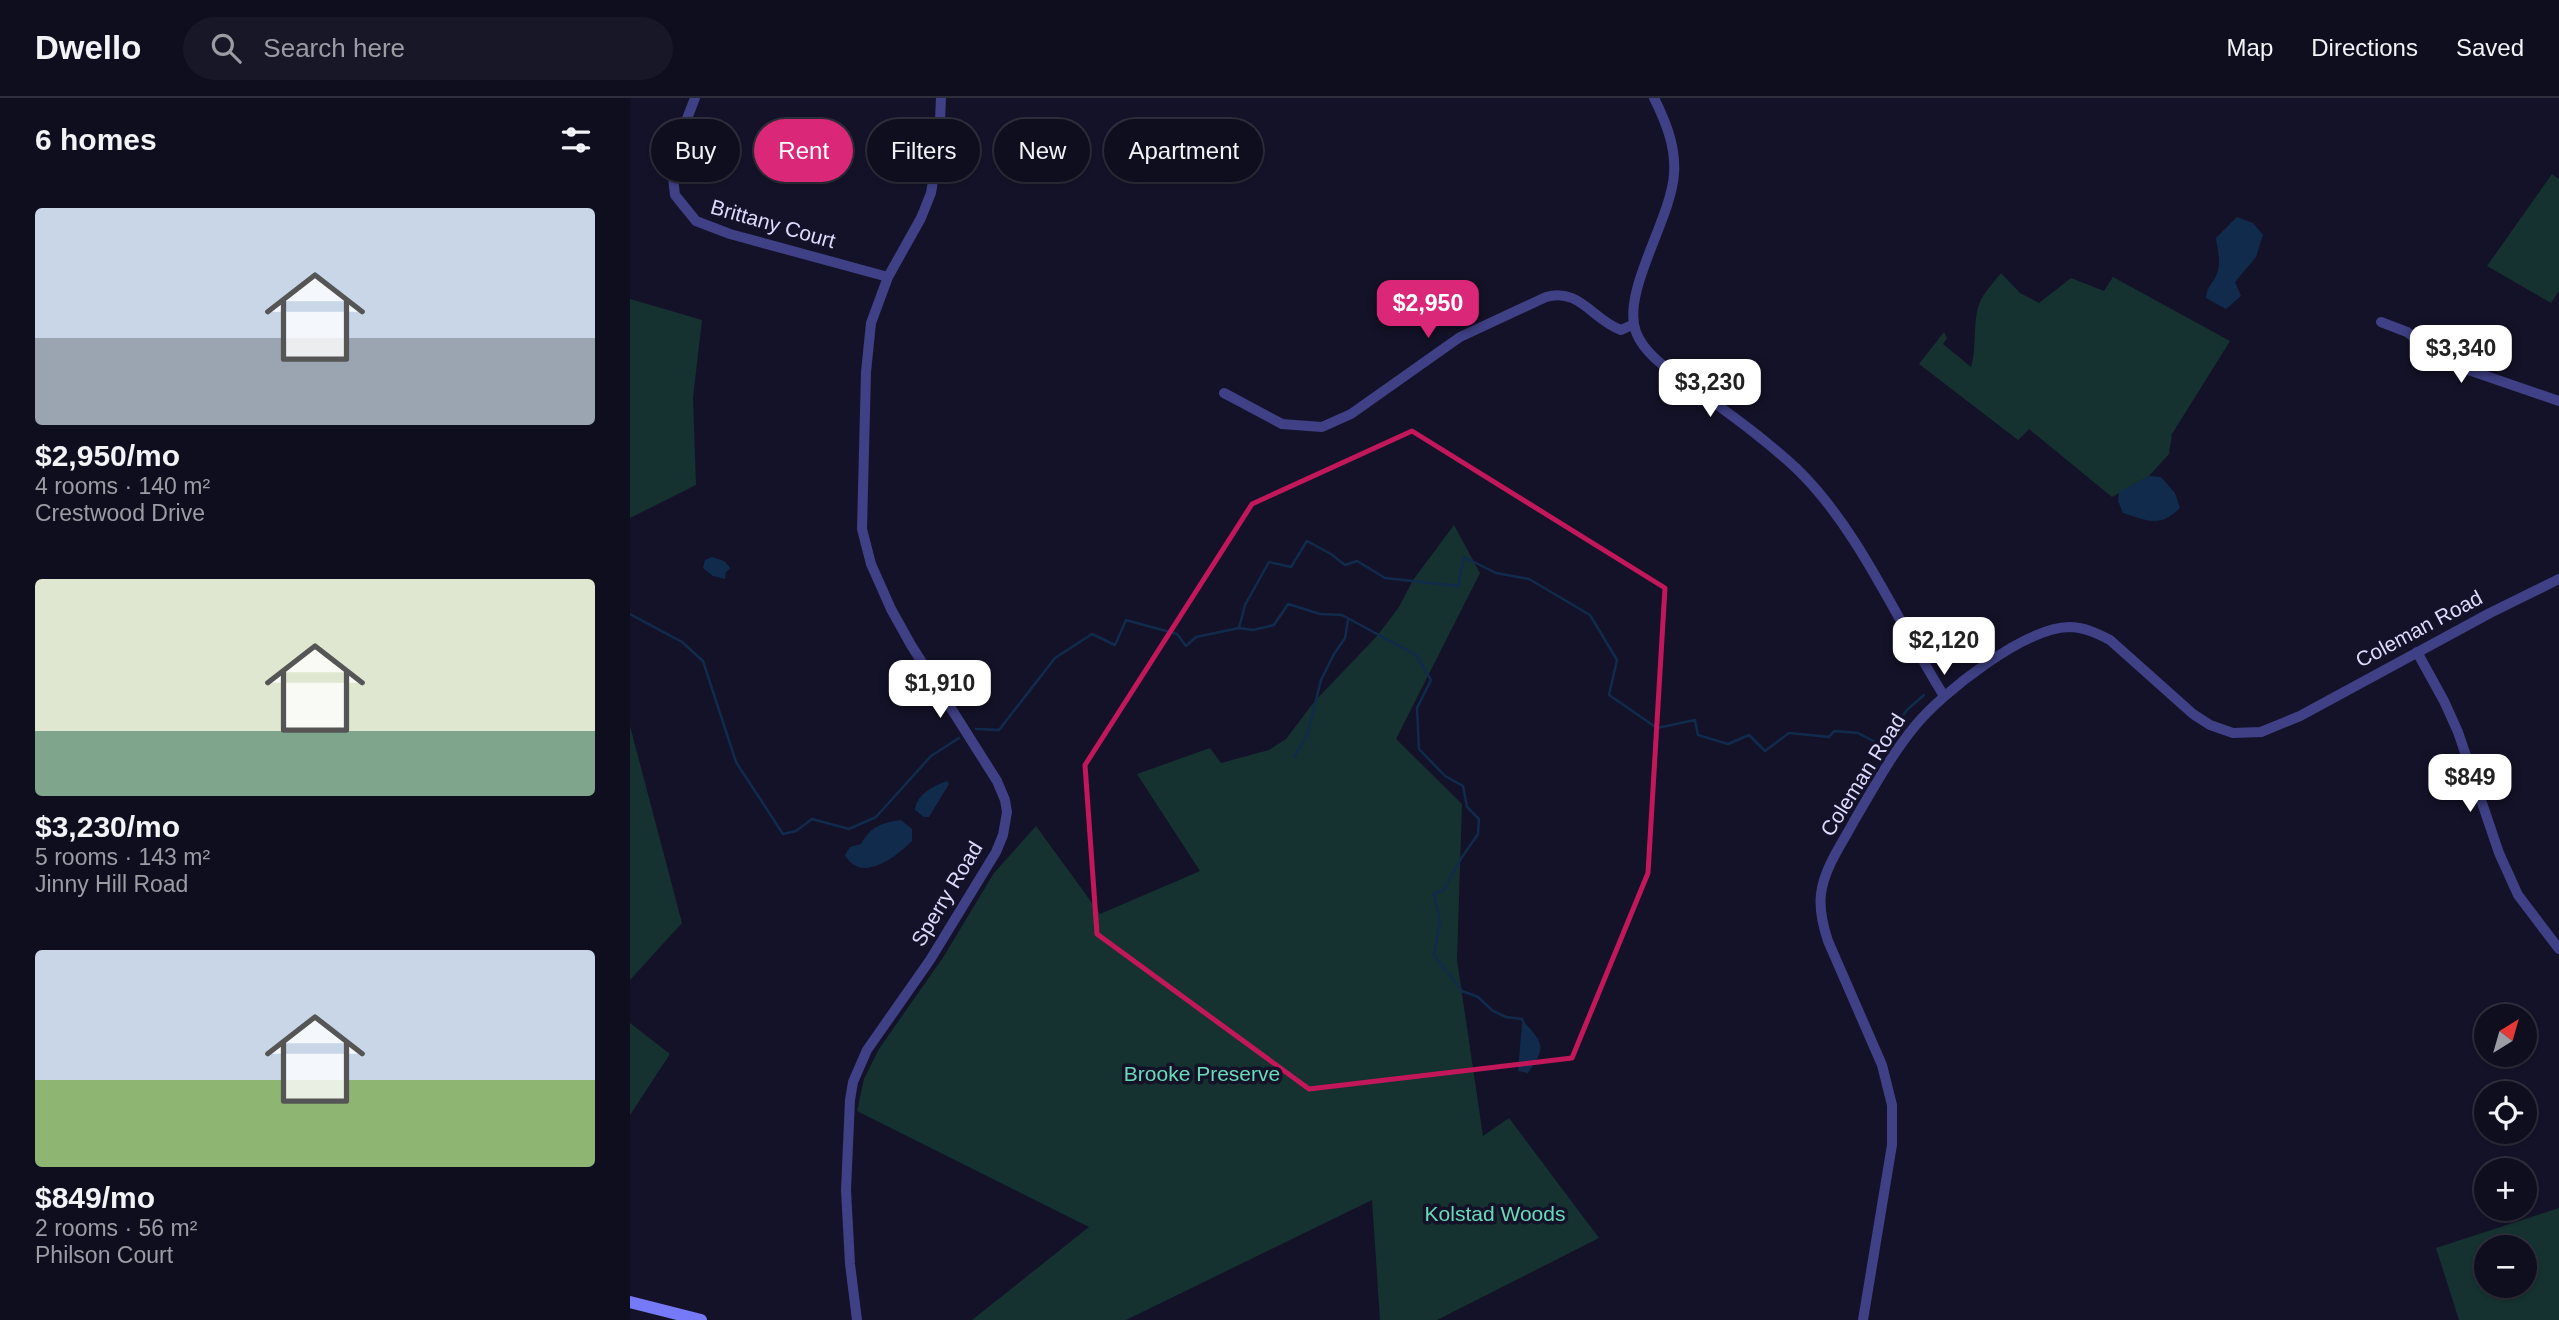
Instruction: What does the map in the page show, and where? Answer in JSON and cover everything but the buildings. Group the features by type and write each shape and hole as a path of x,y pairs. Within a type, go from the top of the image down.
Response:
{"street":[{"name":"Brittany Court","path":"695,98 671,160 675,195 696,221 730,234 888,277"},
{"name":"Sperry Road","path":"858,1320 850,1264 846,1190 853,1082 867,1051 930,960 996,852 1003,835 1007,812 997,781 891,609 865,545 861,508 867,357 871,323 888,277 932,192 939,144 941,98"},
{"path":"1654,98 1671,142 1674,175 1671,197 1636,294 1634,324 1640,341 1651,354 1779,453 1813,487 1859,551 1944,696"},
{"path":"1224,393 1282,424 1322,427 1351,414 1460,337 1546,297 1559,293 1574,298 1612,327 1621,330 1634,324"},
{"path":"2381,322 2407,332 2448,363 2559,401"},
{"name":"Coleman Road","path":"1863,1320 1892,1145 1892,1105 1882,1065 1824,929 1821,894 1835,857 1889,763 1912,729 1944,696 2025,640 2056,628 2080,628 2110,640 2199,719 2223,731 2245,734 2274,727 2300,716 2559,579"},
{"path":"2417,652 2458,732 2499,853 2518,895 2559,950"},
{"path":"630,1302 701,1320"}],"highlighted area":[{"path":"1412,431 1665,588 1648,873 1572,1058 1309,1089 1097,934 1085,765 1252,504"}],"green space":[{"path":"2552,174 2559,179 2559,291 2551,303 2487,266"},
{"path":"2001,273 2020,293 2039,303 2071,278 2104,291 2113,277 2230,341 2172,434 2169,454 2149,476 2112,497 2029,429 2018,440 1919,364 1944,332 1947,338 1943,344 1971,367 1979,303"},
{"path":"630,299 702,320 693,398 696,485 630,518"},
{"name":"Brooke Preserve","path":"1454,525 1480,573 1396,739 1462,804 1457,960 1483,1136 1509,1118 1599,1238 1437,1320 1380,1320 1372,1200 1126,1320 972,1320 1089,1227 857,1111 864,1079 879,1049 944,956 994,873 1036,826 1100,914 1200,871 1137,774 1210,748 1221,763 1269,750 1286,739 1314,702 1377,636 1399,607 1413,580"},
{"path":"630,726 682,923 630,980"},
{"path":"630,1023 670,1054 630,1115"},
{"path":"2559,1208 2559,1320 2459,1320 2436,1248 2474,1236 2474,1298 2537,1298 2537,1235 2476,1235 2519,1221 2537,1221 2537,1215"}],"water":[{"path":"2237,217 2253,223 2263,235 2256,257 2235,282 2241,296 2226,309 2206,298 2218,269 2216,238"},
{"path":"2149,476 2161,477 2175,493 2180,508 2160,520 2147,520 2123,513 2118,501 2119,492"},
{"path":"712,557 729,566 725,579 713,576 703,568 705,560"},
{"path":"947,781 949,784 929,817 924,817 915,810 922,795"},
{"path":"901,820 912,829 912,841 888,860 869,868 860,867 845,855 850,847 861,844 878,826"},
{"path":"1525,1023 1540,1047 1538,1058 1528,1073 1518,1071 1522,1024"}],"waterway":[{"path":"976,729 999,730 1055,658 1092,634 1115,645 1126,620 1177,634 1186,646 1196,637 1239,628 1245,605 1269,562 1291,567 1307,541 1345,565 1357,561 1385,578 1458,586 1464,557 1496,573 1529,579 1590,615 1617,660 1609,695 1657,728 1695,720 1698,735 1728,744 1749,735 1765,751 1789,733 1829,737 1834,731 1858,733 1881,745 1907,710 1924,695"},
{"path":"1239,628 1253,630 1274,625 1288,604 1320,614 1342,615 1416,655 1431,680 1417,708 1419,749 1445,776 1463,786 1467,807 1479,819 1478,834 1444,890 1434,894 1440,922 1434,955 1462,991 1478,997 1493,1011 1506,1017 1522,1019 1524,1024"},
{"path":"630,614 682,642 703,661 736,762 783,834 796,831 812,819 849,829 876,817 931,756 959,738"},
{"path":"1294,757 1307,736 1321,680 1345,638 1348,620"}],"park label":[{"name":"Kolstad Woods","path":"1495,1214"}]}
